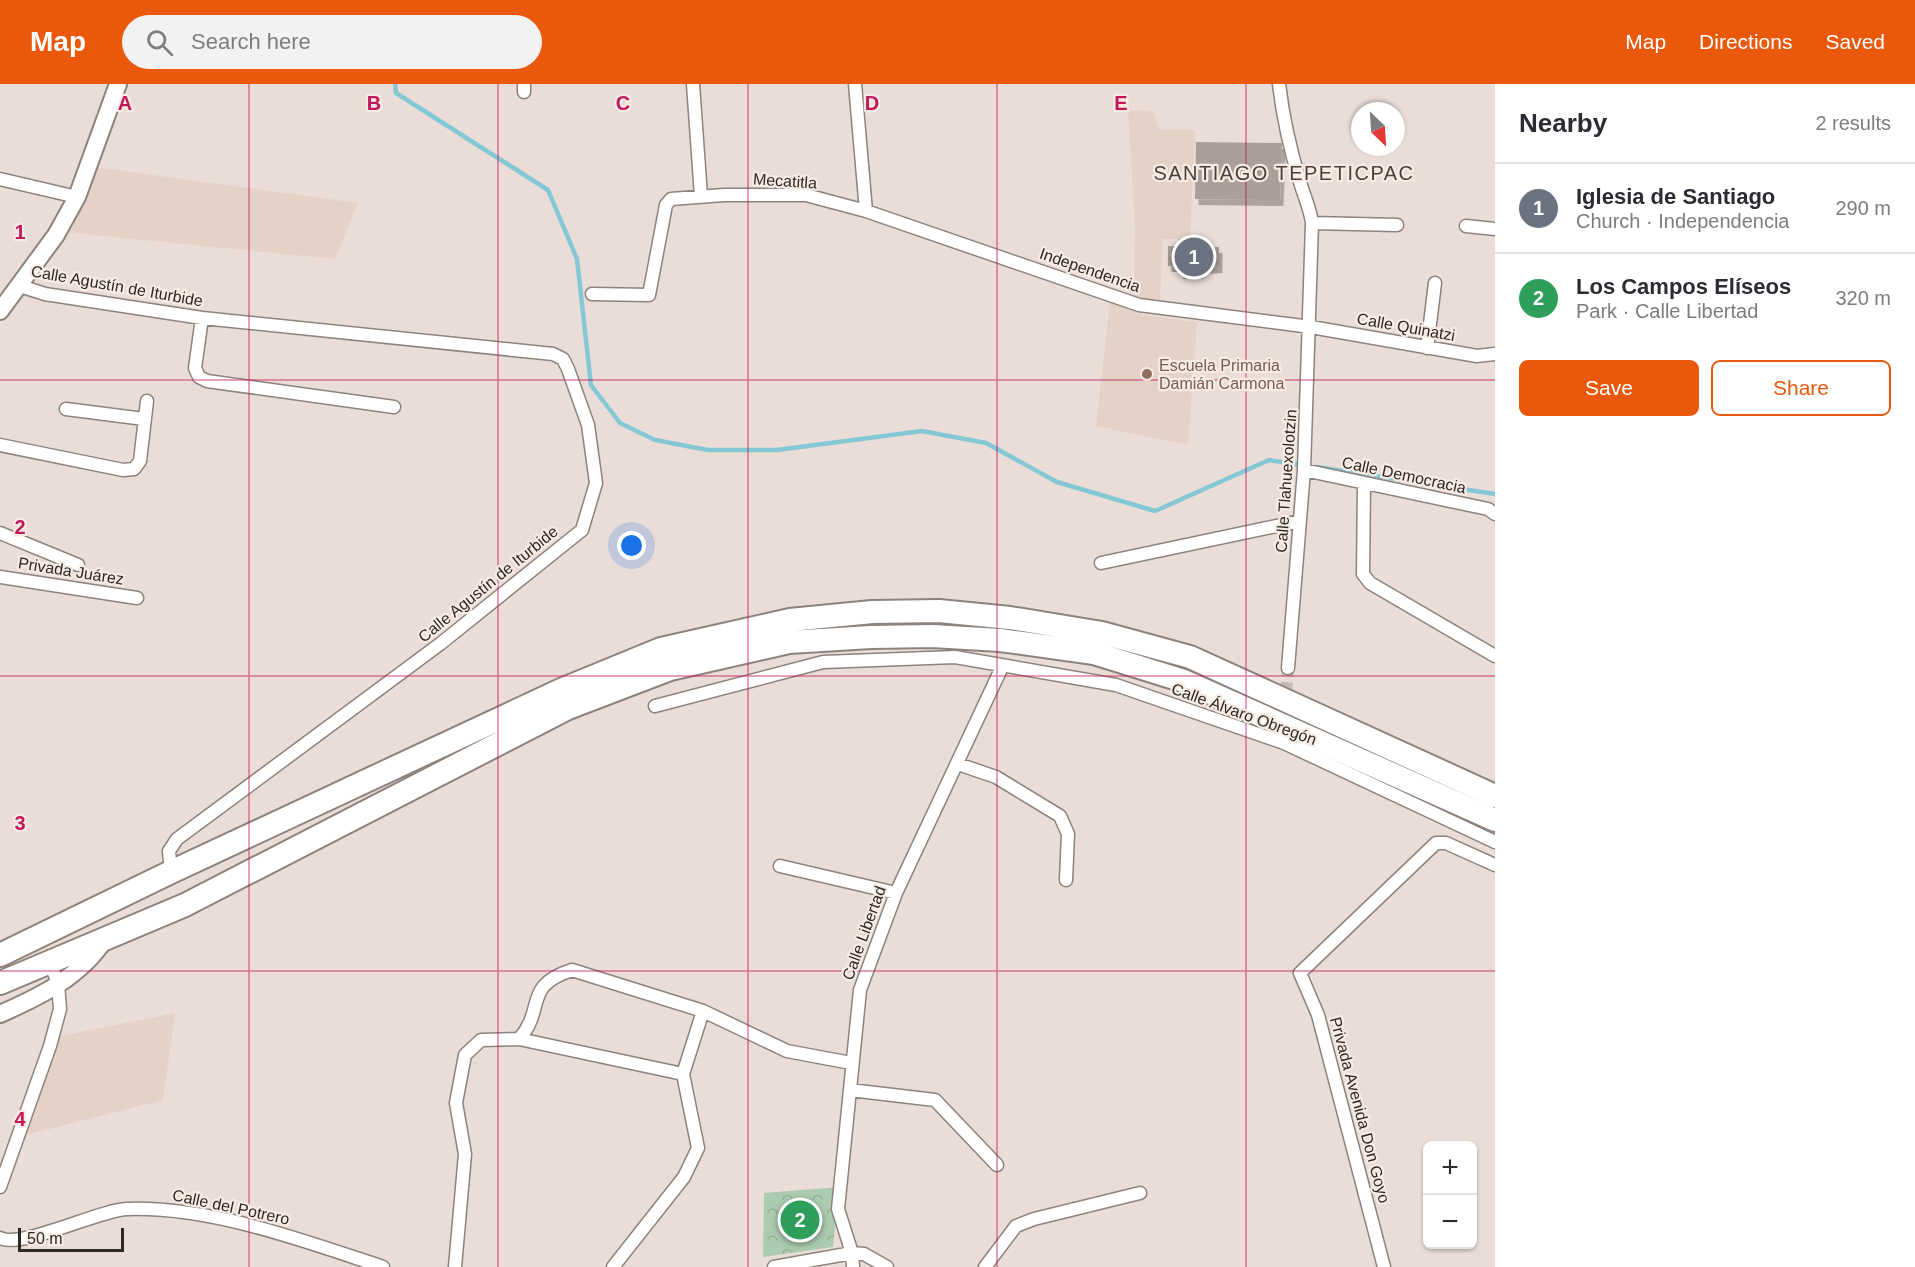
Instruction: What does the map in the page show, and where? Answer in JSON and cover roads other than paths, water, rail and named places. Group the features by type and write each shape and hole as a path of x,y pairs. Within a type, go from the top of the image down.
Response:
{"highway":[{"path":"0,955 487,723 661,649 790,620 872,612 939,611 1010,618 1102,633 1190,657 1495,796"},
{"path":"0,983 185,905 568,708 670,669 789,642 932,636 1000,640 1094,653 1184,681 1495,820"}],"main road":[{"path":"0,311 56,235 77,197 118,84"},
{"path":"0,1014 58,984 81,968 106,937"}],"street":[{"path":"693,84 701,196"},
{"path":"855,84 866,211"},
{"name":"Calle Tlahuexolotzin","path":"1280,84 1284,123 1301,185 1310,205 1312,223 1311,327 1304,470 1288,668"},
{"path":"0,179 77,197"},
{"name":"Mecatitla","path":"592,294 649,295 668,201 701,196 806,195 866,211"},
{"name":"Independencia","path":"866,211 1138,305 1311,327"},
{"path":"1312,223 1397,225"},
{"path":"1466,226 1495,229"},
{"path":"1427,348 1435,283"},
{"name":"Calle Agustín de Iturbide","path":"20,286 45,294 202,318 553,354 562,359 568,369 588,425 596,483 582,530 440,644 177,839 169,851 171,872"},
{"path":"202,318 195,368 199,377 207,381 394,407"},
{"name":"Calle Quinatzi","path":"1311,327 1477,356 1495,354"},
{"path":"0,445 123,470 134,470 140,461 147,401"},
{"path":"66,409 144,420"},
{"name":"Calle Democracia","path":"1304,470 1488,509 1495,514"},
{"path":"1364,484 1363,574 1370,583 1495,656"},
{"path":"1101,562 1300,521"},
{"path":"0,533 78,566"},
{"name":"Privada Juárez","path":"0,577 137,598"},
{"name":"Calle Álvaro Obregón","path":"655,706 823,662 955,657 1116,685 1283,740 1495,842"},
{"name":"Calle Libertad","path":"853,1267 852,1252 838,1209 860,990 896,893 1002,667"},
{"path":"958,764 996,777 1060,816 1068,834 1066,880"},
{"name":"Privada Avenida Don Goyo","path":"1384,1267 1318,1014 1300,973 1436,843 1446,843 1495,865"},
{"path":"780,866 896,893"},
{"path":"0,1187 50,1046 60,1009 58,984 50,962"},
{"path":"519,1039 526,1030 539,991 552,976 573,970 702,1011 787,1051 851,1063"},
{"path":"613,1267 684,1177 698,1148 683,1074 702,1011"},
{"path":"455,1267 465,1155 456,1103 465,1055 481,1040 519,1039 683,1074"},
{"path":"850,1090 936,1100 997,1165"},
{"path":"985,1267 1016,1226 1034,1219 1140,1193"},
{"name":"Calle del Potrero","path":"0,1238 4,1241 29,1237 123,1209 169,1208 297,1238 383,1267"},
{"path":"774,1267 852,1252 864,1254 887,1267"}],"waterway":[{"path":"395,84 396,93 548,190 577,259 591,385 620,423 655,440 708,450 777,450 922,431 986,443 1057,482 1155,511 1269,460 1302,465"},
{"path":"1317,467 1495,494"}],"tunnel":[{"path":"1283,730 1288,668"}],"place":[{"name":"Iglesia de Santiago","path":"1194,257"},
{"name":"Escuela Primaria Damián Carmona","path":"1147,374"},
{"name":"Los Campos Elíseos","path":"800,1220"}],"district":[{"name":"SANTIAGO TEPETICPAC","path":"1284,173"}]}
